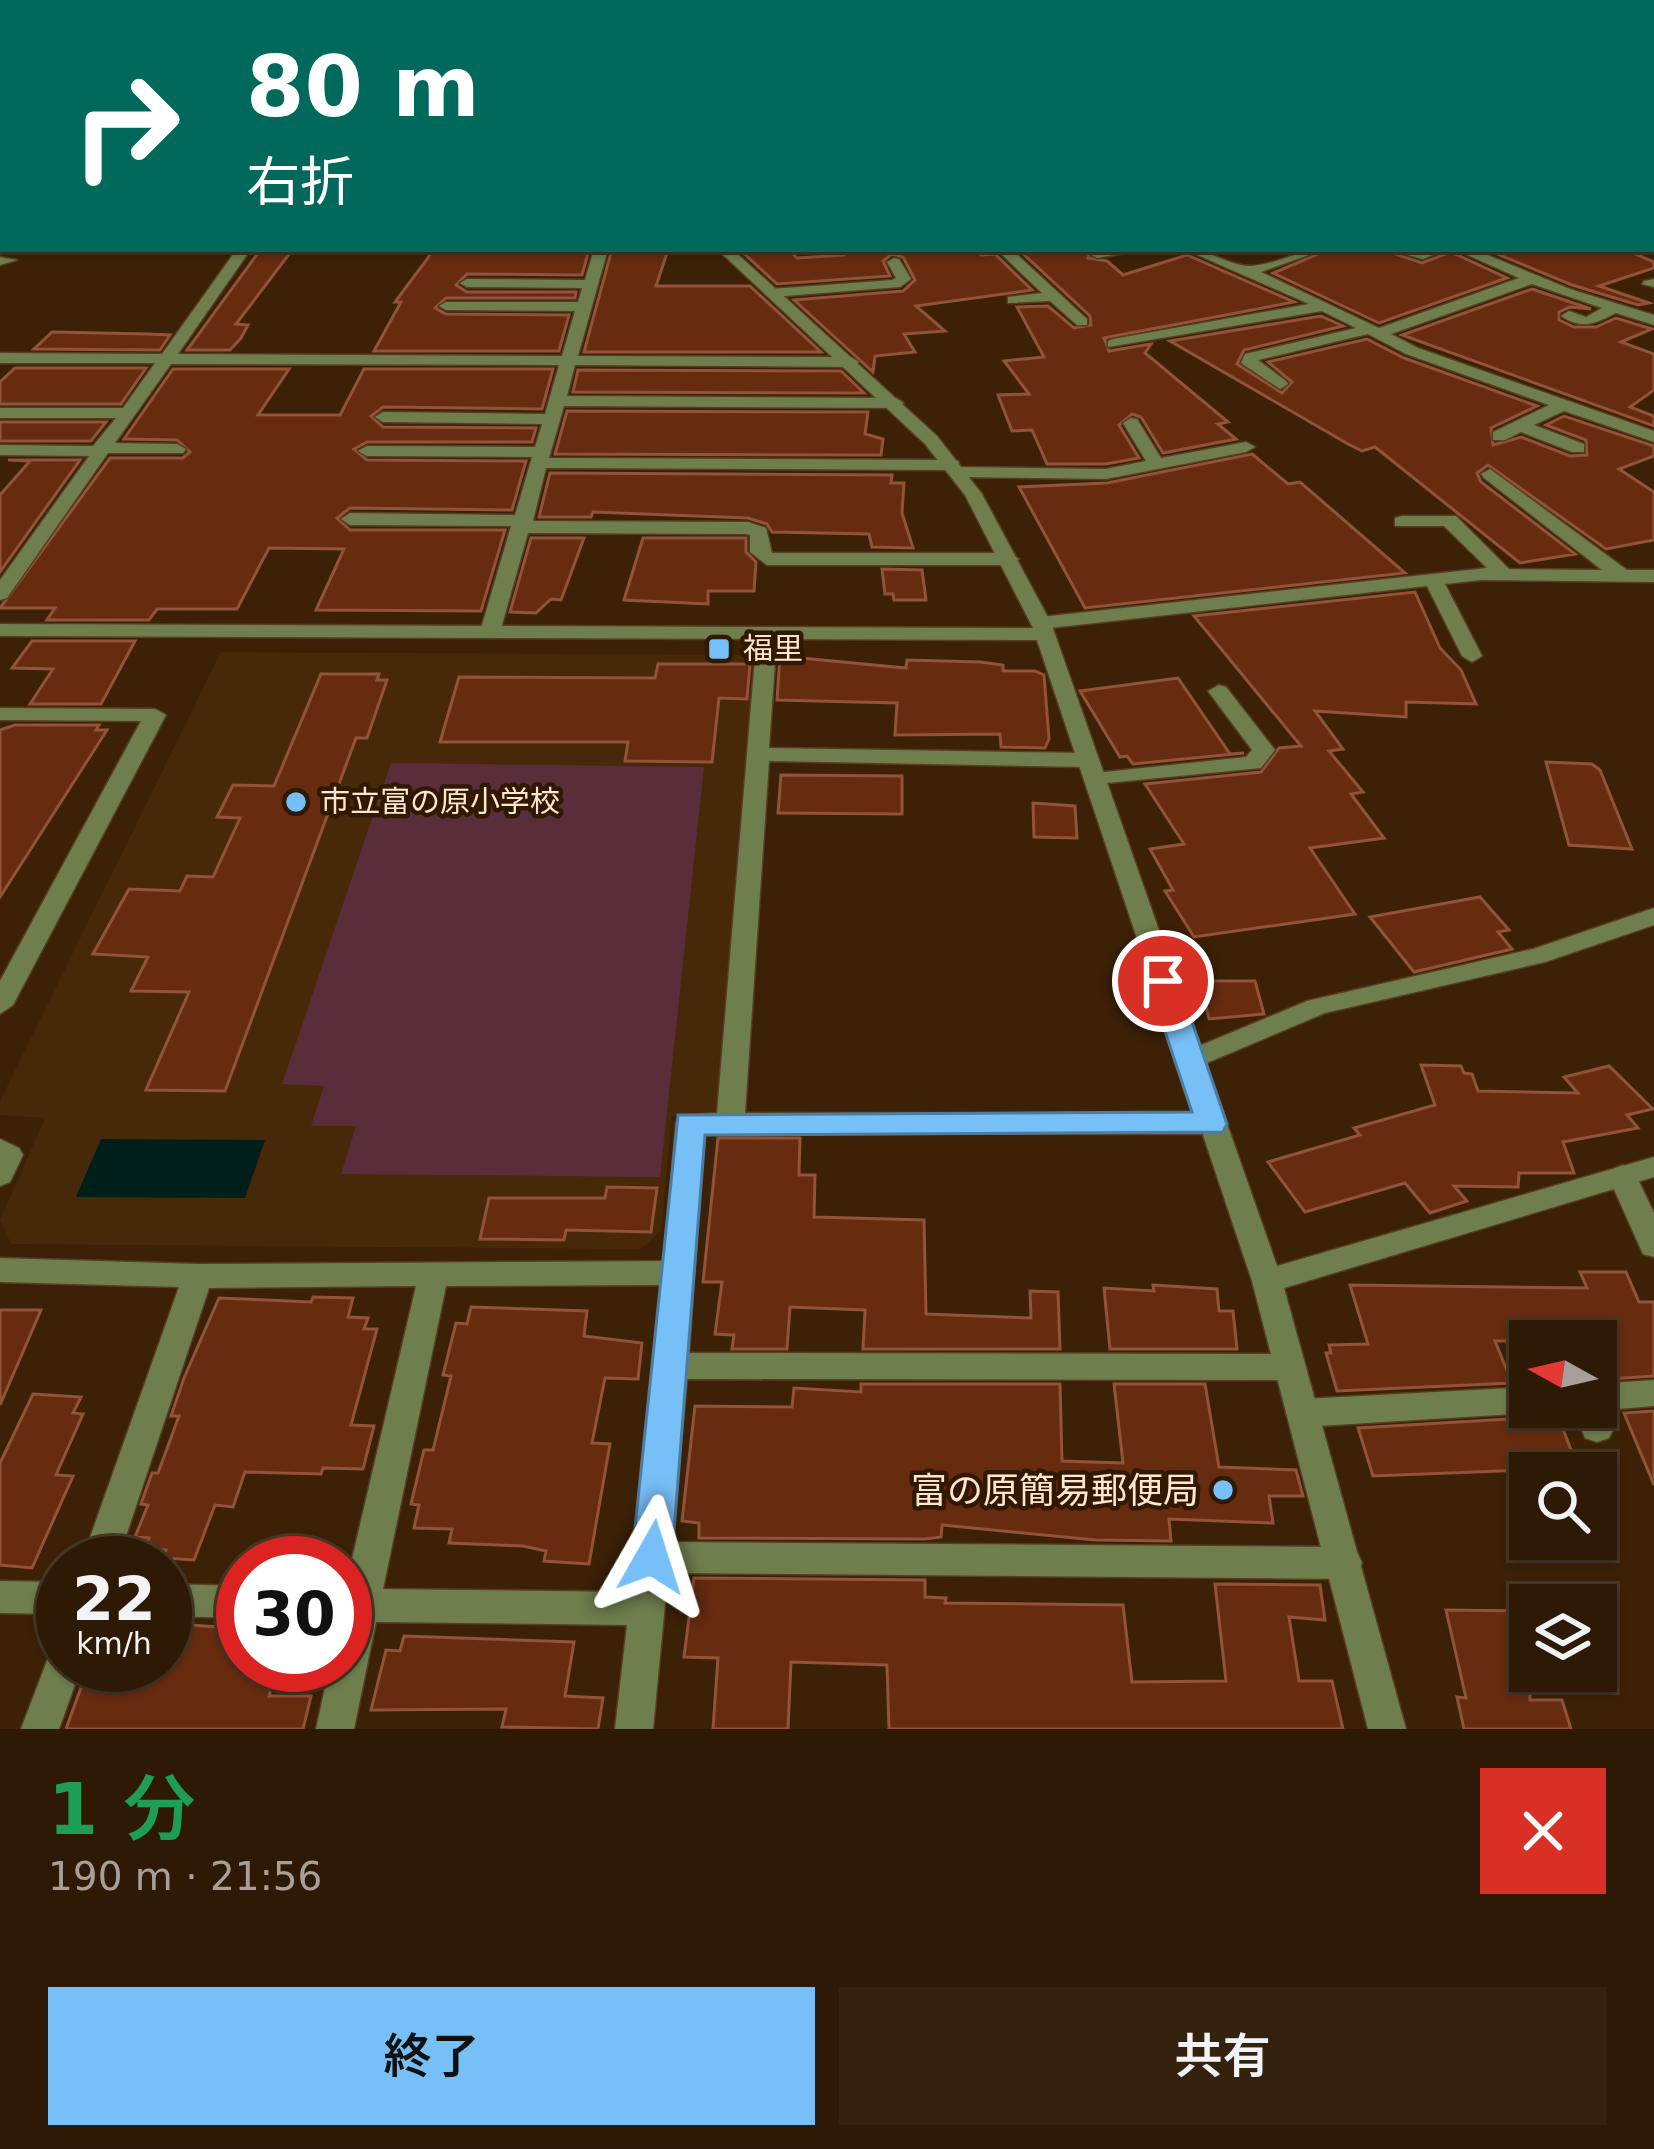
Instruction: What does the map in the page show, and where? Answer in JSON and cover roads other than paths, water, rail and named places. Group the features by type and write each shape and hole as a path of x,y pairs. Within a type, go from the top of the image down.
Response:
{"street":[{"path":"0,594 242,252"},
{"path":"490,632 601,252"},
{"path":"727,252 896,403 955,468 1009,559 1042,629 1267,1281 1387,1729"},
{"path":"1006,252 1082,322"},
{"path":"1097,254 1115,252"},
{"path":"1199,252 1372,332 1654,437"},
{"path":"1248,271 1309,252"},
{"path":"1468,252 1531,279 1652,318"},
{"path":"771,292 895,284 904,279 894,262"},
{"path":"1280,384 1250,363 1251,357 1372,332 1531,279"},
{"path":"467,283 591,284"},
{"path":"1013,300 1052,296"},
{"path":"446,306 582,307"},
{"path":"1113,344 1324,306"},
{"path":"1587,322 1614,308"},
{"path":"1569,316 1608,329"},
{"path":"0,358 851,362"},
{"path":"383,417 896,403"},
{"path":"1499,436 1562,406"},
{"path":"0,416 124,417"},
{"path":"1131,422 1157,465"},
{"path":"1520,426 1578,448"},
{"path":"368,452 1106,474 1246,447"},
{"path":"0,450 177,449"},
{"path":"1490,474 1620,574"},
{"path":"350,519 748,528 759,532 759,552 767,559 1009,559"},
{"path":"1402,522 1449,520 1504,574"},
{"path":"0,630 767,634 1042,629 1433,579 1504,574 1654,576"},
{"path":"1433,579 1472,656"},
{"path":"730,1122 767,634"},
{"path":"759,754 1092,770 1253,763 1264,750 1224,699 1201,712"},
{"path":"0,714 155,716 0,1005"},
{"path":"1190,1061 1330,1003 1533,957 1609,936 1654,916"},
{"path":"634,1729 671,1366 689,1124 1211,1124"},
{"path":"0,1149 9,1155 0,1175"},
{"path":"1267,1281 1654,1167"},
{"path":"1623,1176 1654,1246"},
{"path":"0,1270 197,1276 677,1273"},
{"path":"108,1536 197,1276"},
{"path":"371,1536 433,1277"},
{"path":"671,1366 1290,1367"},
{"path":"1617,1403 1654,1393"},
{"path":"1302,1413 1509,1401"},
{"path":"652,1557 1344,1563"},
{"path":"0,1598 36,1598"},
{"path":"372,1605 644,1609"},
{"path":"40,1729 53,1692"},
{"path":"335,1729 341,1692"}],"water":[{"path":"101,1139 265,1140 245,1198 76,1197"}],"place":[{"name":"福里","path":"719,649"},
{"name":"市立富の原小学校","path":"296,802"},
{"name":"富の原簡易郵便局","path":"1223,1490"}]}
